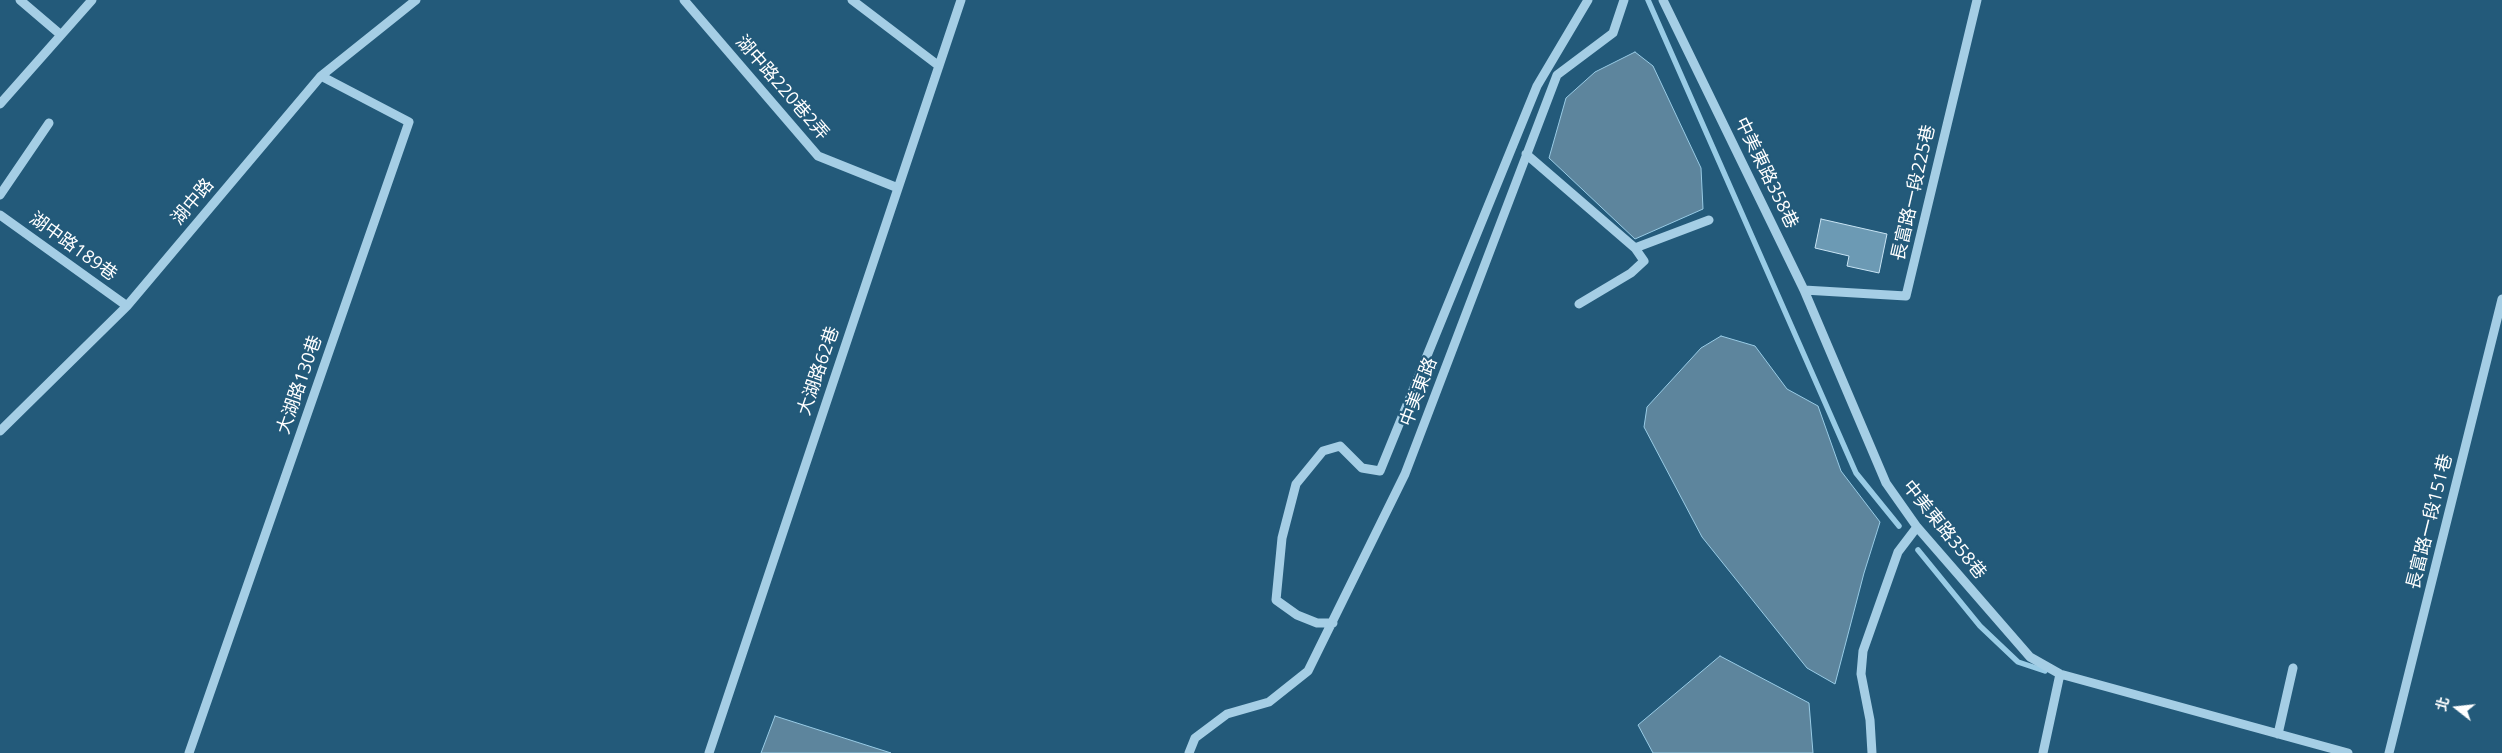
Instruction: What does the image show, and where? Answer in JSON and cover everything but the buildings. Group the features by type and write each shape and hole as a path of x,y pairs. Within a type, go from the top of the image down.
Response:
{"street":[{"path":"20,0 61,35"},
{"path":"0,104 92,0"},
{"name":"湖中路","path":"0,431 127,306 321,76 416,0"},
{"name":"湖中路220巷2弄","path":"684,0 818,156 898,188"},
{"path":"852,0 939,66"},
{"name":"大湖路62巷","path":"709,753 961,0"},
{"path":"1333,623 1317,623 1297,615 1276,600 1282,538 1296,484 1323,451 1340,446 1362,468 1380,471 1537,86 1588,0"},
{"name":"中美東路","path":"1189,753 1195,738 1227,714 1270,702 1308,671 1405,474 1557,75 1613,33 1624,0"},
{"name":"中美東路358巷","path":"1663,0 1804,290 1886,483 1917,526 2030,657 2060,674 2348,753"},
{"name":"長富路一段225巷","path":"1804,290 1906,296 1977,0"},
{"name":"大湖路130巷","path":"189,753 409,122 321,76"},
{"path":"0,195 49,123"},
{"path":"1526,154 1635,248 1644,261 1632,272 1579,304"},
{"name":"湖中路189巷","path":"0,215 127,306"},
{"path":"1635,248 1710,220"},
{"name":"長富路一段151巷","path":"2389,753 2502,299"},
{"path":"1872,753 1870,720 1861,674 1863,651 1898,552 1917,526"},
{"path":"2278,734 2293,668"},
{"path":"2043,753 2060,674"}],"water":[{"path":"1635,52 1653,66 1701,168 1703,209 1635,239 1549,158 1566,98 1595,72"},
{"path":"1721,336 1755,346 1787,389 1818,406 1841,471 1880,522 1864,573 1835,684 1807,668 1702,537 1644,427 1647,407 1701,348"},
{"path":"1720,656 1809,703 1813,753 1653,753 1638,725"},
{"path":"775,716 891,753 761,753"}],"waterway":[{"path":"1648,0 1856,473 1899,526"},
{"path":"1918,550 1980,626 2018,662 2045,671"}]}
